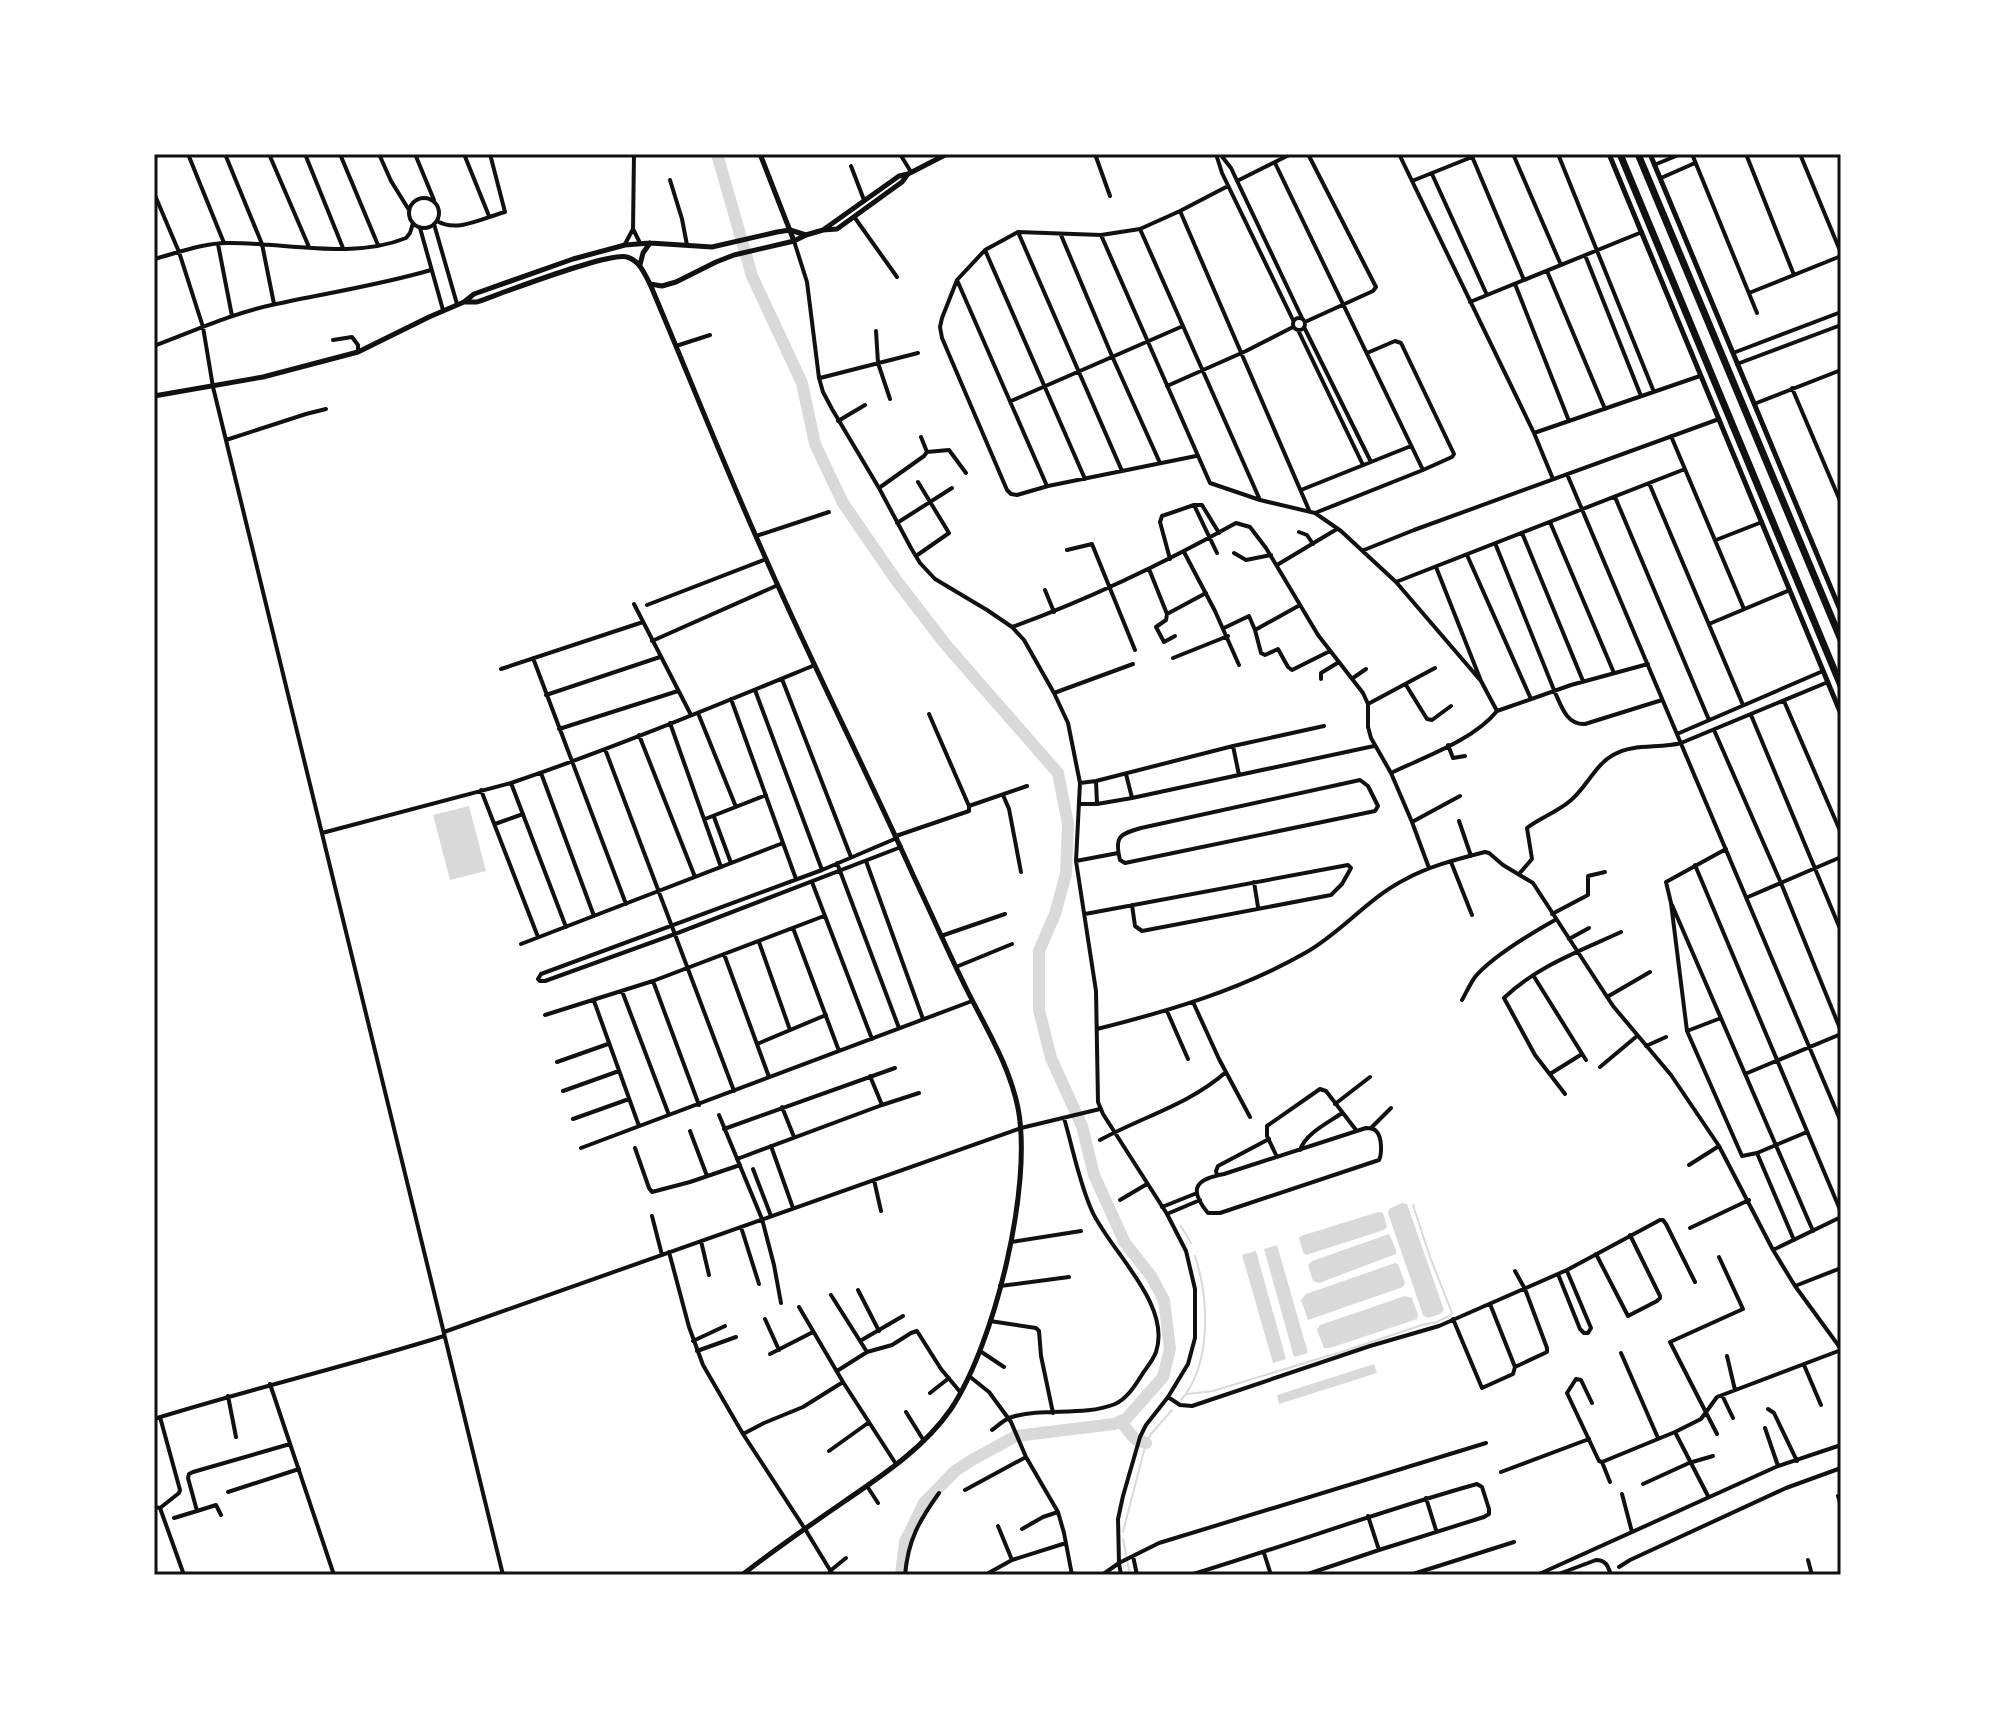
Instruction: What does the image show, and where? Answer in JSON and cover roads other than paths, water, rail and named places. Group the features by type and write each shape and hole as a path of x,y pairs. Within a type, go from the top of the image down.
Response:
{"highway":[{"path":"1620,154 1841,686"},
{"path":"1638,154 1841,640"},
{"path":"1666,260 1674,260 1681,255"},
{"path":"1671,272 1677,266 1685,266"}],"main road":[{"path":"760,154 794,241"},
{"path":"823,230 899,176 947,154"},
{"path":"1609,154 1841,714"},
{"path":"1650,154 1840,605"},
{"path":"650,284 662,286 676,282 734,255 794,241 823,230 837,229 902,182 909,173"},
{"path":"464,302 474,294 530,274 625,245 650,243 712,247 790,230 806,235"},
{"path":"640,265 650,243"},
{"path":"712,247 717,255 716,262"},
{"path":"154,396 263,377 358,352 457,304 477,302 619,255 640,265 650,284 766,559 941,936 994,1040 1006,1069 1021,1128 1018,1191 1011,1242 990,1321 961,1393 924,1441 867,1486 742,1575"},
{"path":"656,298 662,286"}],"street":[{"path":"188,154 224,243"},
{"path":"225,154 262,244 274,304"},
{"path":"269,154 309,247"},
{"path":"305,154 344,248"},
{"path":"340,154 378,245"},
{"path":"379,154 413,223 430,227 436,222"},
{"path":"415,154 439,211 436,222 457,304"},
{"path":"464,154 489,216"},
{"path":"436,222 456,227 505,212 490,154"},
{"path":"625,245 633,229 634,154"},
{"path":"900,154 909,173"},
{"path":"1095,154 1110,196"},
{"path":"1218,154 1231,168 1371,462"},
{"path":"1218,154 1219,166 1228,186 1363,465"},
{"path":"1237,181 1291,154"},
{"path":"1167,386 1296,329 1375,289 1308,154"},
{"path":"1399,154 1534,433 1553,479"},
{"path":"1513,154 1561,265"},
{"path":"1558,154 1654,392"},
{"path":"1654,165 1681,154"},
{"path":"1692,154 1757,313"},
{"path":"1746,154 1794,275"},
{"path":"1749,293 1841,254 1800,154"},
{"path":"1412,181 1472,155 1524,280"},
{"path":"1275,163 1423,470"},
{"path":"1660,179 1695,163"},
{"path":"851,166 864,200"},
{"path":"1432,174 1487,295"},
{"path":"670,180 687,245"},
{"path":"1196,456 1011,494 940,332 942,318 957,280 985,250 1018,232 1101,235 1140,229 1228,186"},
{"path":"154,193 178,249 203,327 213,387 325,832 503,1575"},
{"path":"409,210 417,199 427,198 435,203"},
{"path":"1180,211 1312,512"},
{"path":"855,218 897,277"},
{"path":"154,259 178,249 218,243 358,248 406,238 413,223"},
{"path":"420,227 443,310"},
{"path":"633,229 640,243"},
{"path":"1140,229 1260,500"},
{"path":"1018,232 1122,471"},
{"path":"1470,302 1642,232"},
{"path":"1061,235 1160,463"},
{"path":"1101,235 1210,483 1260,500 1312,512 1341,532 1396,582 1481,681"},
{"path":"794,241 807,282 819,378 838,421 925,568 940,583 1012,627 1031,649 1057,691 1088,782 1089,804 1080,861 1096,991 1100,1109 1167,1214 1186,1251 1195,1289 1195,1324 1188,1364 1171,1399 1146,1425 1140,1437 1118,1519 1121,1575"},
{"path":"218,243 232,316"},
{"path":"985,250 1085,479"},
{"path":"1585,255 1641,396"},
{"path":"154,346 232,316 274,304 431,270"},
{"path":"1547,271 1605,409"},
{"path":"957,280 1048,486"},
{"path":"1515,284 1569,421"},
{"path":"1733,353 1841,312"},
{"path":"1293,320 1297,318 1304,323"},
{"path":"1737,364 1841,325"},
{"path":"1011,401 1183,326"},
{"path":"876,331 878,363 890,399"},
{"path":"676,346 710,335"},
{"path":"333,340 352,337 358,345 358,352"},
{"path":"1312,512 1423,470 1452,457 1454,452 1400,341 1367,353"},
{"path":"819,378 918,353"},
{"path":"1754,404 1841,370"},
{"path":"1534,433 1700,376"},
{"path":"1792,388 1841,503"},
{"path":"838,421 865,405"},
{"path":"226,440 326,409"},
{"path":"1363,550 1719,419"},
{"path":"1671,436 1744,609"},
{"path":"921,437 927,452"},
{"path":"1301,490 1411,446"},
{"path":"879,488 927,452 949,450 966,473"},
{"path":"1396,582 1685,469"},
{"path":"1567,474 1841,1122"},
{"path":"916,556 949,533 918,482"},
{"path":"1649,483 1743,705"},
{"path":"897,523 952,488"},
{"path":"1615,496 1709,720"},
{"path":"1194,505 1217,553"},
{"path":"1170,559 1161,518 1194,505 1203,505 1219,533"},
{"path":"756,536 829,512"},
{"path":"1550,522 1614,673"},
{"path":"1715,540 1762,522"},
{"path":"1012,627 1109,588 1236,523 1246,524 1271,555 1300,605 1368,704 1368,727 1374,746 1391,773 1430,869"},
{"path":"1299,532 1307,535 1313,544"},
{"path":"1277,565 1321,539 1341,532"},
{"path":"1522,533 1583,681"},
{"path":"1495,543 1554,690 1571,721 1578,725 1585,724 1662,700"},
{"path":"1067,550 1092,544 1135,650"},
{"path":"1184,552 1228,636 1239,665"},
{"path":"1234,553 1244,560 1271,555"},
{"path":"1467,554 1531,699"},
{"path":"647,605 766,559"},
{"path":"1436,567 1481,681 1497,711"},
{"path":"1149,569 1167,614 1166,620 1156,627 1164,642 1175,636"},
{"path":"652,641 778,585"},
{"path":"1045,590 1054,612"},
{"path":"1709,624 1790,590"},
{"path":"1167,614 1206,593"},
{"path":"1255,630 1300,605"},
{"path":"635,606 691,715"},
{"path":"1224,628 1249,616 1263,655 1278,649 1290,669 1330,651"},
{"path":"501,669 643,622"},
{"path":"1173,658 1228,636"},
{"path":"546,695 660,657"},
{"path":"533,658 626,904"},
{"path":"1321,679 1321,673 1339,662"},
{"path":"1057,691 1133,664"},
{"path":"1391,773 1486,724 1497,711 1554,690 1648,664"},
{"path":"325,832 541,773 815,665"},
{"path":"1368,704 1435,668"},
{"path":"1353,678 1366,669"},
{"path":"1677,734 1823,671"},
{"path":"782,679 851,857"},
{"path":"1519,874 1532,859 1527,828 1569,802 1614,754 1681,743 1828,682"},
{"path":"1406,685 1429,720 1451,706"},
{"path":"755,690 822,870"},
{"path":"559,729 678,691"},
{"path":"731,699 796,879"},
{"path":"1784,701 1841,833"},
{"path":"698,712 736,807"},
{"path":"901,847 543,982 538,979 541,974 822,870 896,837 969,811 929,714"},
{"path":"1750,715 1841,931"},
{"path":"670,723 721,867"},
{"path":"1088,782 1324,726"},
{"path":"1714,730 1781,883 1841,1032 1745,1074"},
{"path":"639,735 695,877"},
{"path":"1448,745 1453,758 1465,756"},
{"path":"1233,746 1239,775"},
{"path":"1089,804 1132,798 1374,746"},
{"path":"605,748 734,1091"},
{"path":"541,773 594,916"},
{"path":"1126,774 1132,798"},
{"path":"1360,780 1368,786 1378,806 1375,811 1125,863 1118,853 1120,835 1141,828 1360,780"},
{"path":"1088,782 1089,804"},
{"path":"511,783 566,927"},
{"path":"969,806 1027,786"},
{"path":"481,790 538,937"},
{"path":"704,819 766,795"},
{"path":"1003,795 1021,872"},
{"path":"1412,822 1460,796"},
{"path":"494,824 523,814"},
{"path":"714,816 731,863"},
{"path":"1459,821 1471,856"},
{"path":"521,944 783,843"},
{"path":"1726,849 1666,882 1687,1031 1742,1156 1807,1132"},
{"path":"1097,1029 1167,1011 1269,972 1325,940 1403,880 1430,869 1488,852 1533,883 1607,997 1671,1075 1719,1146 1773,1250 1841,1350 1722,1395 1715,1399 1702,1418 1600,1462"},
{"path":"1080,861 1118,853"},
{"path":"1747,898 1841,857"},
{"path":"866,861 923,1019"},
{"path":"1451,862 1472,915"},
{"path":"837,863 899,1028"},
{"path":"1086,914 1132,905 1254,882 1348,865 1351,868 1331,895 1142,931 1135,926 1132,905"},
{"path":"1695,865 1841,1214 1773,1250"},
{"path":"1552,914 1588,895 1588,876 1605,872"},
{"path":"812,882 872,1039"},
{"path":"1254,882 1259,908"},
{"path":"749,897 752,905"},
{"path":"1671,903 1813,1231"},
{"path":"941,936 1005,914"},
{"path":"545,1015 653,981 824,916"},
{"path":"1462,1000 1484,969 1555,920"},
{"path":"793,928 839,1051"},
{"path":"1569,939 1589,928"},
{"path":"1565,1094 1535,1055 1503,998 1553,962 1621,932"},
{"path":"759,941 790,1030"},
{"path":"956,967 1012,944"},
{"path":"603,951 606,959"},
{"path":"724,954 769,1077"},
{"path":"1607,997 1650,972"},
{"path":"1533,975 1586,1060"},
{"path":"653,981 699,1105"},
{"path":"622,991 669,1115"},
{"path":"594,1000 639,1126"},
{"path":"581,1148 972,1001"},
{"path":"1193,1002 1250,1117"},
{"path":"1167,1011 1188,1059"},
{"path":"757,1044 826,1015"},
{"path":"1687,1031 1721,1018"},
{"path":"1600,1067 1637,1036"},
{"path":"1646,1046 1666,1037"},
{"path":"557,1062 608,1044"},
{"path":"1549,1075 1582,1054"},
{"path":"724,1129 895,1068"},
{"path":"563,1091 619,1071"},
{"path":"1100,1140 1184,1101 1226,1072"},
{"path":"870,1076 882,1105"},
{"path":"1335,1104 1370,1077"},
{"path":"1277,1157 1267,1126 1320,1089 1325,1090 1356,1131"},
{"path":"737,1159 919,1093"},
{"path":"573,1119 629,1099"},
{"path":"782,1107 794,1137"},
{"path":"1371,1128 1378,1134 1379,1160 1220,1213 1208,1213 1197,1193 1202,1180 1208,1177 1371,1128 1391,1108"},
{"path":"184,1575 157,1507 180,1490 157,1418 270,1384 367,1360 1021,1128 1100,1109"},
{"path":"1300,1150 1307,1138 1342,1113"},
{"path":"719,1115 762,1219 781,1303"},
{"path":"992,1430 1030,1414 1096,1408 1116,1403 1140,1378 1157,1351 1158,1333 1152,1304 1092,1210 1066,1117"},
{"path":"690,1131 707,1176"},
{"path":"1217,1175 1218,1166 1269,1139"},
{"path":"771,1146 793,1208"},
{"path":"1689,1165 1719,1146"},
{"path":"635,1148 652,1192 740,1165"},
{"path":"1757,1153 1794,1240"},
{"path":"753,1169 771,1216"},
{"path":"874,1180 881,1211"},
{"path":"1120,1200 1147,1184"},
{"path":"1162,1207 1197,1193"},
{"path":"1167,1214 1200,1200"},
{"path":"1690,1228 1749,1200"},
{"path":"652,1216 662,1255"},
{"path":"1171,1399 1180,1405 1192,1406 1439,1326 1567,1270 1663,1220 1695,1282"},
{"path":"741,1227 759,1284"},
{"path":"1011,1242 1081,1231"},
{"path":"1596,1254 1628,1316 1657,1301 1660,1296 1630,1235"},
{"path":"701,1241 709,1275"},
{"path":"669,1252 697,1351 743,1434 831,1573 846,1558"},
{"path":"1717,1434 1670,1342 1743,1309 1719,1257"},
{"path":"1795,1286 1841,1268"},
{"path":"1558,1274 1580,1329 1588,1333 1591,1328 1567,1270"},
{"path":"1515,1271 1548,1351 1515,1367"},
{"path":"1000,1286 1069,1277"},
{"path":"858,1290 879,1331"},
{"path":"831,1295 867,1352"},
{"path":"1453,1319 1482,1388 1513,1374 1515,1367 1490,1304"},
{"path":"799,1307 896,1464"},
{"path":"860,1341 903,1316"},
{"path":"765,1319 779,1350"},
{"path":"990,1321 1039,1331 1042,1365 1053,1413"},
{"path":"693,1341 725,1326"},
{"path":"836,1371 867,1352 892,1345 917,1331 961,1393"},
{"path":"770,1354 813,1332"},
{"path":"697,1351 736,1337"},
{"path":"980,1351 1004,1367"},
{"path":"1621,1353 1658,1438"},
{"path":"1727,1356 1735,1390"},
{"path":"1804,1365 1821,1405"},
{"path":"969,1376 989,1392 1010,1420 1026,1457 1058,1512 1072,1575"},
{"path":"930,1393 949,1378"},
{"path":"1592,1403 1581,1380 1576,1379 1567,1393 1610,1482"},
{"path":"743,1434 803,1407 843,1382"},
{"path":"270,1384 334,1575"},
{"path":"1722,1395 1733,1418"},
{"path":"228,1396 236,1437"},
{"path":"1768,1409 1775,1414 1797,1461"},
{"path":"906,1412 924,1441"},
{"path":"829,1451 868,1423"},
{"path":"1765,1428 1778,1466"},
{"path":"1675,1432 1708,1496"},
{"path":"1501,1472 1589,1439"},
{"path":"1102,1575 1159,1543 1486,1443"},
{"path":"197,1511 189,1474 290,1444"},
{"path":"1537,1575 1778,1466 1841,1445"},
{"path":"1643,1484 1689,1463 1713,1456"},
{"path":"965,1490 1026,1457"},
{"path":"1619,1567 1786,1488 1841,1468"},
{"path":"228,1492 299,1469"},
{"path":"1190,1575 1426,1498 1479,1484 1482,1487 1489,1509 1489,1514 1484,1517 1305,1575"},
{"path":"867,1486 878,1503"},
{"path":"905,1575 911,1539 939,1493"},
{"path":"1622,1494 1632,1532"},
{"path":"1838,1496 1841,1506"},
{"path":"1426,1498 1436,1531"},
{"path":"174,1518 216,1505 221,1515"},
{"path":"1022,1529 1058,1512"},
{"path":"1368,1516 1379,1550"},
{"path":"154,1526 164,1523"},
{"path":"998,1526 1012,1560"},
{"path":"1410,1575 1514,1542"},
{"path":"985,1575 1012,1560 1066,1543"},
{"path":"1264,1553 1271,1575"},
{"path":"1131,1557 1137,1575"},
{"path":"1556,1575 1571,1572 1596,1560 1607,1564 1611,1575"},
{"path":"1808,1560 1812,1575"}],"waterway":[{"path":"717,154 752,276 802,383 815,444 843,503 946,645 1058,773 1068,824 1066,874 1055,914 1039,951 1039,1010 1051,1058 1082,1126 1094,1175 1125,1243 1151,1276 1164,1300 1170,1349 1163,1377 1126,1419 1114,1424 1016,1436 955,1471 924,1503 905,1542 901,1575"},
{"path":"1186,1394 1213,1391 1437,1322 1451,1315 1413,1205"},
{"path":"1181,1226 1191,1243"},
{"path":"1181,1400 1198,1368 1205,1331 1203,1292 1195,1256"},
{"path":"1123,1532 1146,1443 1172,1410"},
{"path":"1120,1421 1135,1439 1146,1443"},
{"path":"1123,1539 1130,1575"}]}
